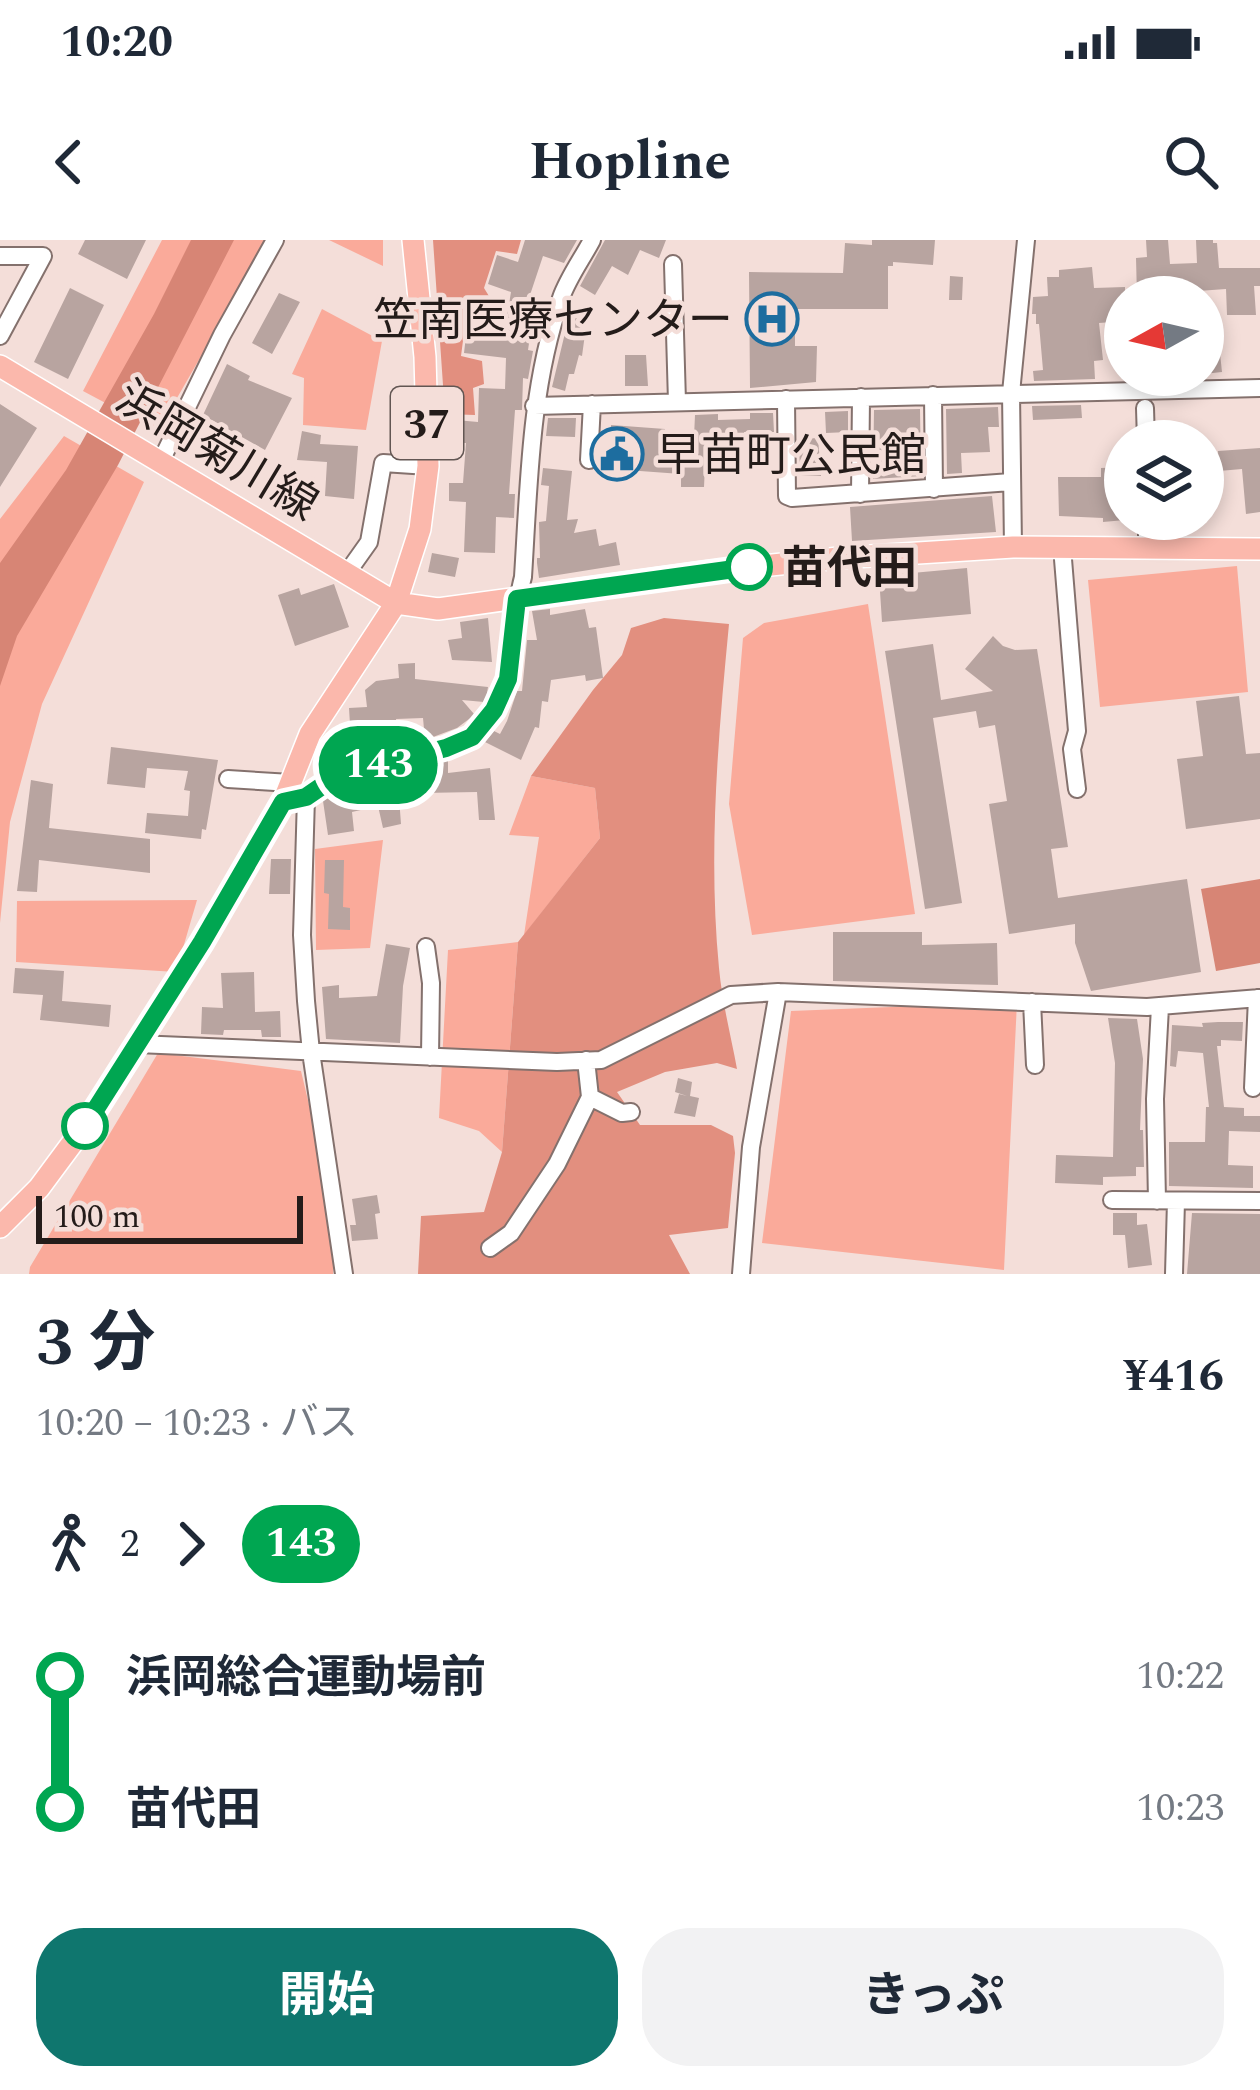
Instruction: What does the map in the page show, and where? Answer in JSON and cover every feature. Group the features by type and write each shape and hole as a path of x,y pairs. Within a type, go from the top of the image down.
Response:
{"main road":[{"name":"37","path":"0,1227 51,1173 85,1126 202,942 293,794 310,734 396,603 420,529 428,466 425,357 413,240"},
{"name":"浜岡菊川線","path":"0,366 396,603"},
{"path":"396,603 438,609 704,572 1013,547 1260,549"}],"street":[{"path":"158,459 275,240"},
{"path":"228,779 293,794 338,775 446,748 472,737 494,710 508,679 523,577 535,406 546,349 562,293 592,240"},
{"path":"1013,547 1010,392 1026,240"},
{"path":"0,256 43,256 3,325"},
{"path":"673,264 677,402"},
{"path":"535,406 1260,388"},
{"path":"933,394 934,489"},
{"path":"860,494 861,397"},
{"path":"786,398 787,496 1011,482"},
{"path":"589,460 592,404"},
{"path":"1145,408 1145,420"},
{"path":"347,573 369,542 383,463 428,466"},
{"path":"1147,540 1147,548"},
{"path":"1062,547 1077,789"},
{"path":"293,794 311,1052 344,1274"},
{"path":"425,947 431,983 430,1057"},
{"path":"137,1044 557,1062 601,1060 731,995 778,992 1160,1006 1258,998 1253,1088"},
{"path":"741,1274 751,1148 778,992"},
{"path":"1032,1002 1035,1065"},
{"path":"1160,1006 1155,1099 1174,1274"},
{"path":"490,1248 511,1233 557,1164 590,1097 586,1060"},
{"path":"590,1097 622,1113 631,1112"},
{"path":"1112,1200 1260,1202"}],"shaded area":[{"path":"162,240 268,240 158,431 83,391"},
{"path":"191,240 234,240 118,465 17,636 0,686 0,563 66,470"},
{"path":"329,240 383,240 383,266"},
{"path":"433,240 521,240 517,254 496,251 484,288 492,301 491,337 464,333 461,356 482,361 484,384 473,388 475,415 445,414"},
{"path":"322,309 382,341 366,430 303,425 304,378 292,374"},
{"path":"64,436 144,482 42,704 10,822 0,923 0,519"},
{"path":"1237,566 1248,692 1100,707 1088,580"},
{"path":"868,604 915,914 752,935 729,804 743,638 764,623"},
{"path":"664,618 729,624 714,882 720,981 737,1069 717,1063 665,1072 617,1092 640,1125 711,1125 733,1136 728,1228 669,1235 690,1274 418,1274 421,1216 484,1212 502,1152 518,942 600,838 595,788 531,776 622,655 631,628"},
{"path":"531,776 595,788 600,838 524,935 539,837 509,835"},
{"path":"383,840 370,948 316,950 315,849"},
{"path":"1260,879 1260,963 1216,971 1201,889"},
{"path":"197,900 176,972 16,962 17,901"},
{"path":"518,942 502,1152 479,1131 439,1118 448,950"},
{"path":"1017,1002 1004,1270 762,1243 791,1011"},
{"path":"158,1053 301,1071 336,1218 333,1274 29,1274"}],"building":[{"path":"85,240 146,240 127,279 78,254"},
{"path":"525,240 577,240 564,263 543,256 523,316 533,317 528,350 533,351 528,379 523,378 522,410 515,410 509,494 515,494 514,518 496,517 495,553 464,552 466,502 449,501 449,483 463,483 466,443 454,443 456,420 478,422 479,388 505,389 506,358 464,353 466,336 503,340 511,292 488,284 497,255 518,262"},
{"path":"605,240 666,240 659,258 640,250 628,275 612,266 595,295 580,286"},
{"path":"872,240 935,240 933,265 893,262 888,266 888,309 795,309 795,346 817,346 816,382 750,388 749,272 843,273 845,243 872,245"},
{"path":"1146,240 1168,240 1170,264 1197,263 1196,240 1213,240 1219,268 1260,268 1260,286 1254,286 1256,315 1227,315 1224,276 1136,276 1136,258 1147,257"},
{"path":"1092,267 1094,288 1104,288 1104,323 1099,323 1103,360 1094,361 1095,379 1034,381 1033,371 1043,370 1033,297 1048,296 1047,277 1059,277 1059,270"},
{"path":"950,276 963,277 962,300 949,300"},
{"path":"70,288 104,305 68,379 34,362"},
{"path":"279,293 300,302 272,354 252,343"},
{"path":"571,308 588,312 582,356 574,374 569,374 565,391 552,387"},
{"path":"625,355 646,355 648,386 625,386"},
{"path":"227,364 250,376 248,380 292,398 265,450 203,415"},
{"path":"0,404 37,428 0,487"},
{"path":"1081,405 1082,418 1033,420 1032,406"},
{"path":"998,407 999,427 988,427 990,452 961,453 962,473 947,474 946,409"},
{"path":"920,409 921,476 873,479 874,410"},
{"path":"848,411 848,432 826,433 825,412"},
{"path":"750,413 773,413 774,432 744,432 745,442 706,444 704,487 681,487 681,474 599,468 603,437 610,438 611,425 665,429 665,435 694,437 695,415 750,419"},
{"path":"548,418 576,418 575,437 546,436"},
{"path":"302,431 321,435 320,444 358,446 354,499 325,496 327,462 297,460"},
{"path":"818,438 821,476 800,476 799,439"},
{"path":"1260,448 1260,512 1246,514 1242,469 1224,471 1224,451"},
{"path":"543,468 572,471 567,520 578,519 574,533 596,529 599,546 616,542 620,565 539,578 539,522 546,521 549,486 541,485"},
{"path":"1101,468 1104,522 1103,518 1059,516 1058,477 1101,477"},
{"path":"992,496 996,532 852,541 850,507"},
{"path":"432,553 459,558 455,577 428,572"},
{"path":"967,568 971,614 882,622 879,576"},
{"path":"334,584 349,627 295,646 278,595 299,588 301,595"},
{"path":"550,609 550,615 585,609 589,628 596,627 603,678 586,681 585,675 551,680 548,702 542,701 539,728 535,727 521,760 485,742 494,731 500,734 517,691 522,691 527,640 537,640 532,611"},
{"path":"488,618 492,662 452,660 448,640 462,638 460,622"},
{"path":"993,636 1015,650 1037,649 1068,847 1051,849 1058,898 1187,879 1201,972 1091,991 1075,943 1075,924 1009,934 989,804 1007,801 995,725 979,728 976,711 933,718 962,903 925,909 885,651 933,644 941,700 993,691 965,669"},
{"path":"415,663 415,679 488,687 486,699 462,700 473,716 425,740 423,718 396,719 394,745 336,762 319,772 315,763 351,741 349,708 367,707 365,690 376,681 399,678 398,664"},
{"path":"1239,696 1246,754 1260,753 1260,819 1186,829 1177,759 1203,756 1196,701"},
{"path":"111,747 218,760 201,839 145,833 147,813 188,816 190,791 184,790 188,771 147,768 145,788 107,784"},
{"path":"448,760 448,773 490,768 495,820 479,820 477,792 422,793 422,767"},
{"path":"388,775 393,786 398,784 401,824 383,828 378,806 352,812 354,831 328,835 323,801 363,790 359,782"},
{"path":"31,780 53,784 49,828 150,839 150,873 39,860 37,892 17,891"},
{"path":"271,859 291,859 290,894 269,894"},
{"path":"325,860 344,860 343,907 350,908 350,930 328,929"},
{"path":"833,932 922,932 922,945 997,943 998,985 833,981"},
{"path":"386,944 410,948 400,1043 326,1039 322,987 339,985 339,998 377,996"},
{"path":"15,968 64,971 62,1001 111,1005 109,1027 40,1020 43,995 13,993"},
{"path":"254,972 255,1012 280,1011 281,1037 262,1037 261,1030 201,1034 202,1007 223,1008 221,973"},
{"path":"1108,1018 1137,1019 1143,1059 1140,1130 1144,1167 1136,1167 1136,1176 1103,1177 1103,1185 1055,1183 1056,1155 1113,1157 1115,1063"},
{"path":"1243,1022 1242,1041 1221,1040 1217,1046 1224,1107 1244,1108 1244,1116 1260,1116 1260,1132 1229,1131 1228,1165 1253,1166 1253,1188 1169,1186 1169,1142 1205,1142 1209,1107 1203,1053 1178,1051 1176,1067 1170,1066 1172,1025"},
{"path":"678,1078 692,1082 690,1096 699,1098 695,1117 674,1113 679,1094 687,1096 675,1092"},
{"path":"377,1195 378,1239 352,1241 350,1225 356,1225 352,1199"},
{"path":"1113,1213 1137,1213 1137,1225 1147,1224 1152,1265 1128,1268 1125,1235 1113,1235"},
{"path":"1192,1213 1260,1214 1260,1274 1187,1274"}],"bus line":[{"name":"143","path":"85,1126 202,942 283,802 306,797 338,775 472,737 494,710 508,679 517,599 749,567"}],"place":[{"name":"笠南医療センター","path":"772,319"},
{"name":"早苗町公民館","path":"617,454"},
{"name":"苗代田","path":"749,567"}]}
